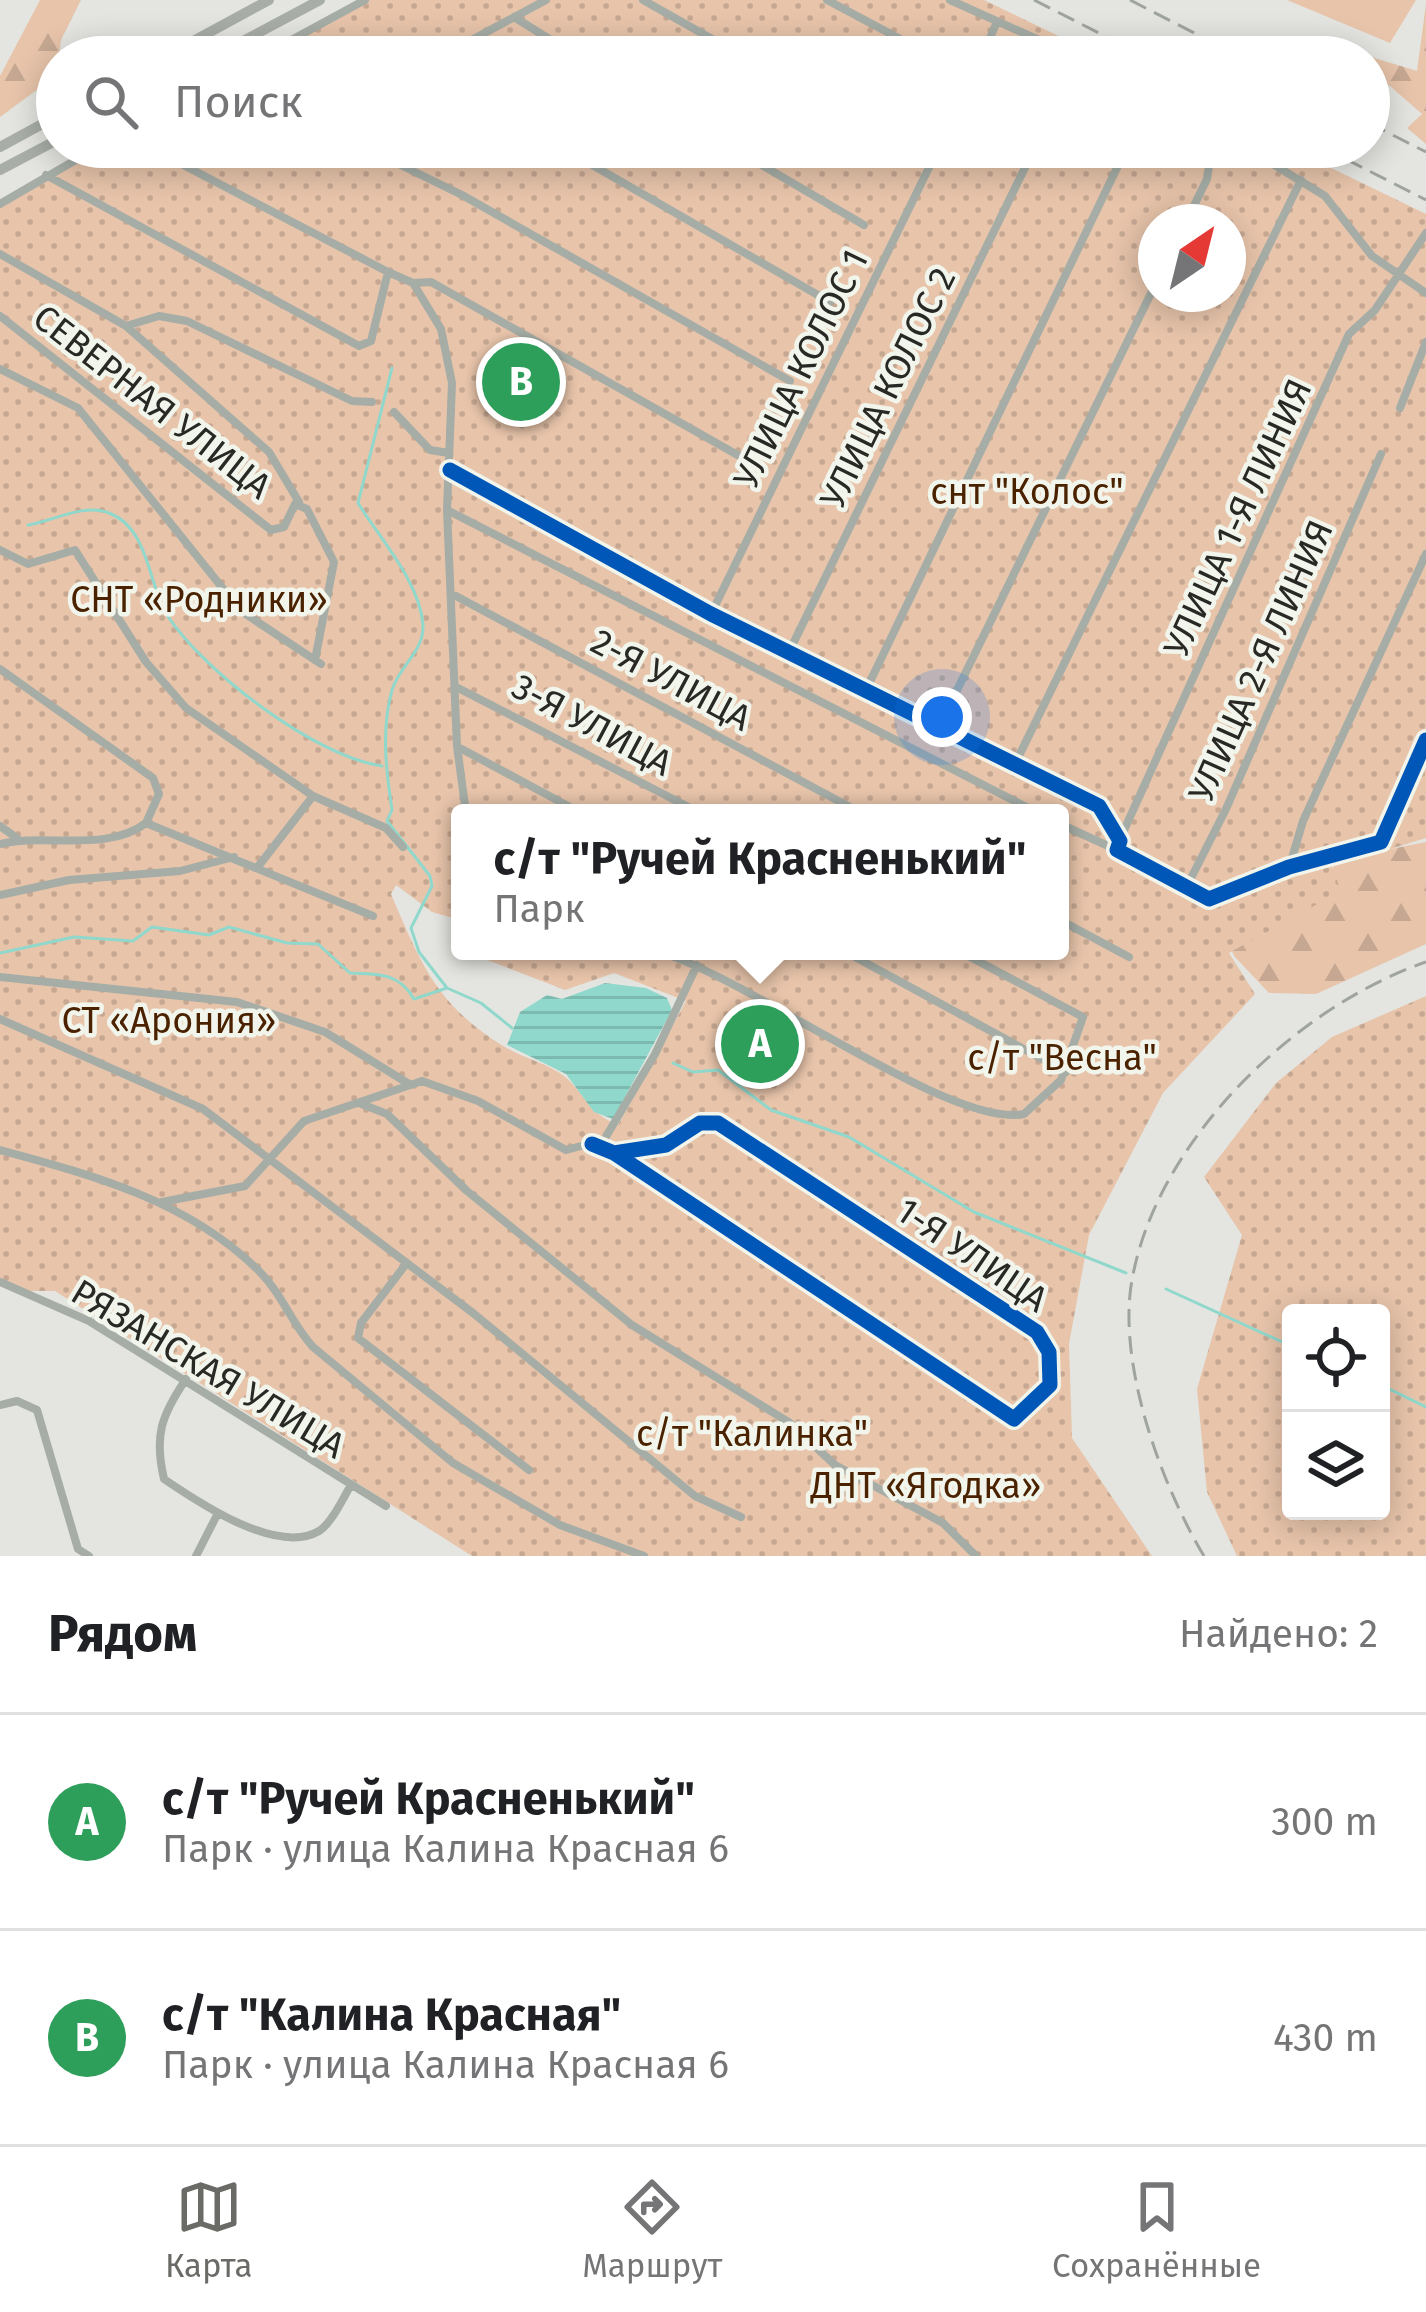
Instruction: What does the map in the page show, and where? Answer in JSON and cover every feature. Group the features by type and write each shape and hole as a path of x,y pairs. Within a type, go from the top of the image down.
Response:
{"main road":[{"path":"203,36 269,0"},
{"path":"252,36 320,0"},
{"path":"0,147 36,127"},
{"path":"0,170 36,151"}],"street":[{"path":"298,36 364,0"},
{"path":"479,36 546,0"},
{"path":"643,0 707,36"},
{"path":"827,0 895,36"},
{"path":"950,0 996,24 1038,36"},
{"path":"514,17 544,36"},
{"path":"991,36 996,24"},
{"path":"0,204 59,168"},
{"path":"189,168 388,272 413,283 431,282 750,462"},
{"path":"407,168 790,382"},
{"path":"597,168 830,302"},
{"path":"767,168 864,225"},
{"name":"УЛИЦА КОЛОС 1","path":"711,614 929,168"},
{"name":"УЛИЦА КОЛОС 2","path":"789,652 1025,168"},
{"path":"866,690 1117,168"},
{"path":"1195,204 1208,168"},
{"path":"1281,168 1325,196 1372,256 1426,293"},
{"path":"46,175 359,346 371,341 388,272"},
{"path":"1015,764 1301,180"},
{"name":"УЛИЦА 1-Я ЛИНИЯ","path":"1118,846 1349,334 1375,310 1426,233"},
{"path":"0,254 126,326 269,452 299,502"},
{"path":"413,283 441,329 448,354 452,399 447,510 455,596 457,746 465,804"},
{"path":"939,727 1142,312"},
{"name":"СЕВЕРНАЯ УЛИЦА","path":"0,316 271,530 281,531 299,502 328,544 334,562 318,662 241,611 77,408 0,369"},
{"path":"126,326 159,316 187,321 352,400 372,402"},
{"path":"1400,408 1426,342"},
{"path":"394,412 430,450 448,452"},
{"name":"УЛИЦА 2-Я ЛИНИЯ","path":"1186,888 1226,808 1381,454"},
{"path":"450,470 711,614 1099,806 1118,846"},
{"path":"447,510 1020,804"},
{"path":"0,550 28,564 75,550 146,662 187,709 314,796 386,828 403,847"},
{"path":"1289,867 1303,821 1426,554"},
{"name":"2-Я УЛИЦА","path":"455,596 844,804"},
{"path":"0,669 153,778 158,794 146,826"},
{"name":"3-Я УЛИЦА","path":"458,688 683,804"},
{"path":"1069,827 1118,846 1186,888 1217,899 1289,867 1381,842 1426,740"},
{"path":"457,746 564,804"},
{"path":"257,868 314,796"},
{"path":"0,826 18,839"},
{"path":"0,844 18,839 52,844 146,826 374,916"},
{"path":"0,895 69,880 180,871 234,857"},
{"path":"1069,925 1129,957"},
{"path":"682,960 934,1090 992,1114 1024,1114 1066,1072 1083,1017 975,960"},
{"path":"861,960 1066,1072"},
{"path":"161,1202 245,1186 304,1121 409,1084 435,1082 566,1150 604,1140 655,1054 697,965"},
{"path":"0,977 237,1002 325,1032 409,1084"},
{"path":"0,1018 190,1101 406,1264 695,1496 741,1517"},
{"path":"359,1103 387,1114 467,1191 632,1325 790,1423 835,1466 943,1523 976,1556"},
{"name":"1-Я УЛИЦА","path":"592,1144 614,1153 1014,1419 1050,1385 1049,1352 1037,1332 718,1123 700,1123 666,1145 614,1153"},
{"path":"0,1150 161,1202 223,1238 285,1299 297,1330 313,1347 453,1463 560,1525 644,1556"},
{"path":"406,1264 361,1323 358,1338 530,1470"},
{"name":"РЯЗАНСКАЯ УЛИЦА","path":"0,1282 89,1321 386,1505"},
{"path":"185,1379 157,1428 156,1446 164,1479 217,1515 279,1538 311,1534 321,1531 352,1485"},
{"path":"0,1405 17,1401 38,1410 78,1549 89,1556"},
{"path":"196,1556 217,1515"}],"green space":[{"path":"40,0 81,0 63,36 36,36 36,90 0,117 0,76"},
{"path":"365,0 984,0 1059,36 301,36"},
{"path":"1287,0 1416,0 1390,43 1390,36 1373,36"},
{"path":"1426,4 1426,144 1407,128 1422,114 1390,86 1390,63 1417,71"},
{"path":"67,168 1331,168 1426,214 1426,838 1332,867 1341,891 1229,953 1255,994 1163,1093 1089,1235 1069,1344 1072,1438 1152,1556 472,1556 55,1291 14,1291 0,1285 0,206","holes":["451,804 1069,804 1069,960 487,960 565,990 614,973 686,1001 618,1125 592,1108 564,1076 512,1051 463,1016 422,962 391,894 396,885 432,912 451,917"]},
{"path":"1426,842 1426,944 1316,994 1269,993 1235,957 1214,919 1327,884 1336,860"},
{"path":"1426,996 1426,1556 1237,1556 1207,1492 1197,1389 1242,1235 1204,1177 1276,1083 1332,1037"}],"water":[{"path":"605,983 646,988 667,998 672,1010 613,1119 594,1112 566,1074 507,1045 520,1012 547,995 562,999"}],"waterway":[{"path":"392,368 358,503 407,577 423,625 420,643 395,681 389,705 386,750 392,810 387,821 430,876 432,886 411,928 419,952 447,988"},
{"path":"28,525 89,510 122,520 140,544 167,615 207,661 295,729 326,747 382,766"},
{"path":"0,953 74,937 133,941 152,927 209,935 229,927 287,943 318,944 350,973 394,979 414,999 447,988 481,1003 512,1028"},
{"path":"673,1063 693,1072 718,1070 771,1110 849,1137 974,1212 1126,1273"},
{"path":"1166,1289 1282,1342"},
{"path":"1390,1389 1426,1407"}],"railway":[{"path":"1034,0 1105,36"},
{"path":"1130,0 1200,36"},
{"path":"1390,134 1426,152"},
{"path":"1363,168 1426,200"},
{"path":"1204,1556 1159,1462 1131,1353 1131,1286 1145,1233 1168,1181 1199,1133 1238,1087 1328,1011 1426,962"}],"cycle path":[{"path":"450,470 711,614 1099,806 1120,841 1117,850 1209,899 1289,867 1381,842 1426,740"},
{"path":"592,1144 614,1153 1014,1419 1050,1385 1049,1352 1037,1332 718,1123 700,1123 666,1145 614,1153"}],"place":[{"name":"с/т \"Калина Красная\"","path":"521,382"},
{"name":"с/т \"Ручей Красненький\"","path":"760,1044"}],"park label":[{"name":"снт \"Колос\"","path":"1027,492"},
{"name":"СНТ «Родники»","path":"199,600"},
{"name":"СТ «Арония»","path":"169,1021"},
{"name":"с/т \"Весна\"","path":"1062,1058"},
{"name":"с/т \"Калинка\"","path":"752,1434"},
{"name":"ДНТ «Ягодка»","path":"926,1486"}]}
